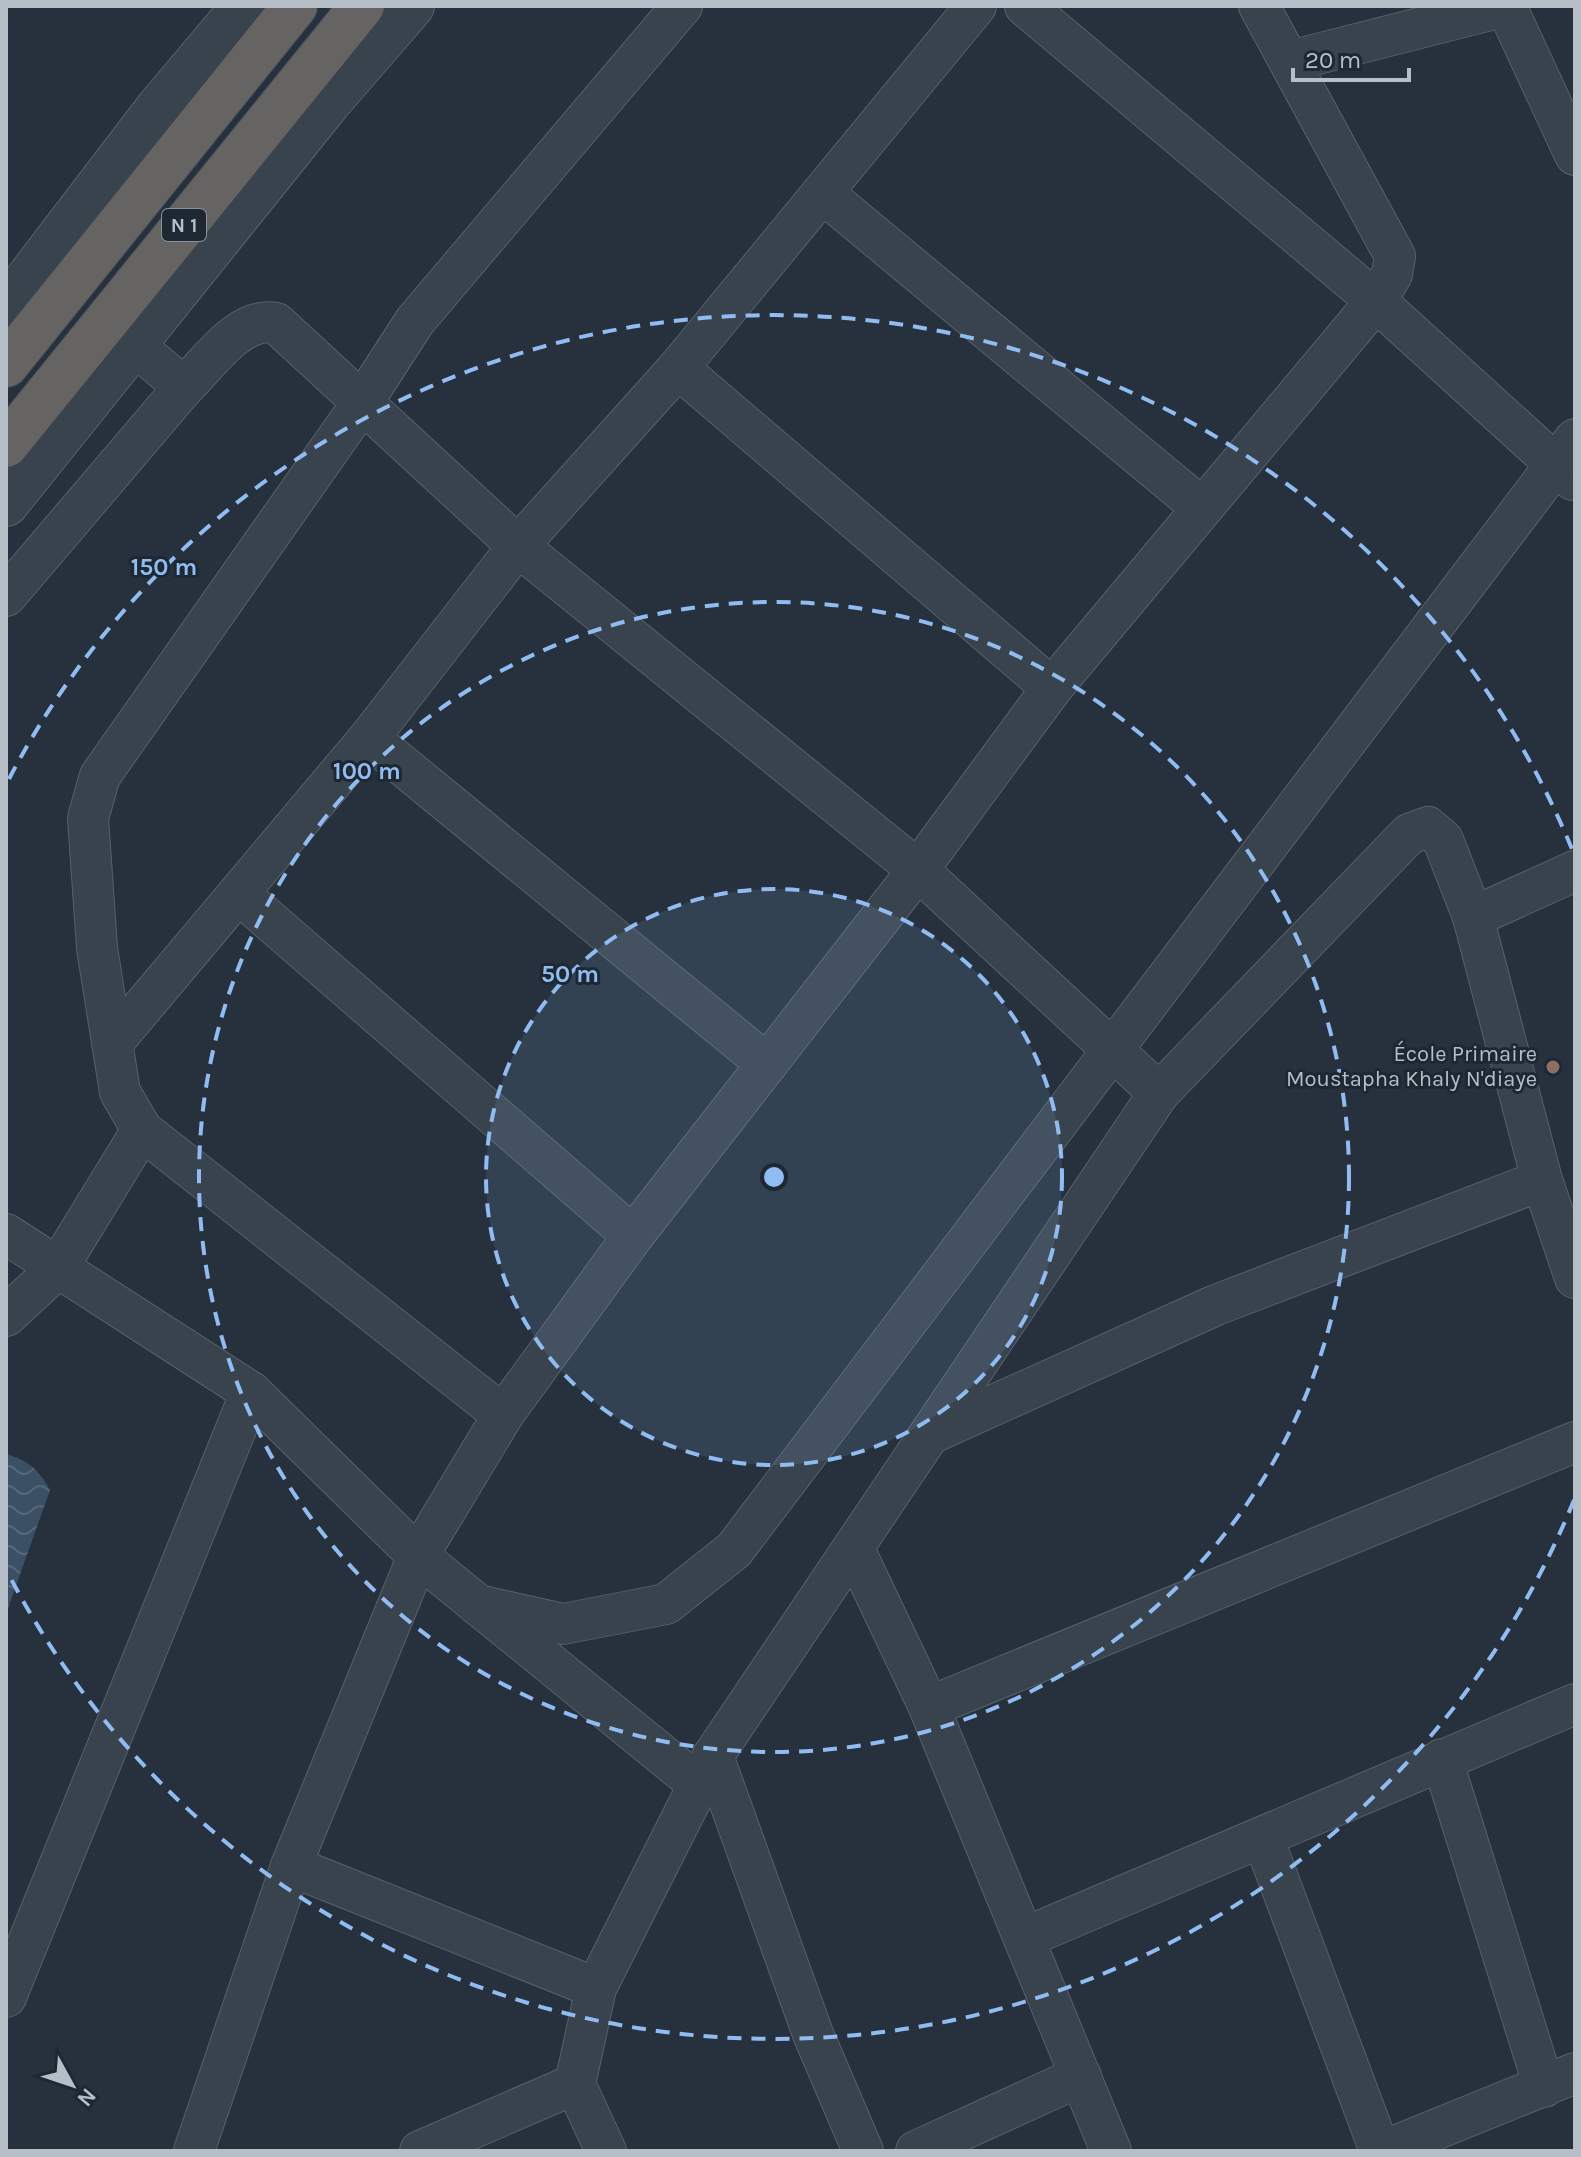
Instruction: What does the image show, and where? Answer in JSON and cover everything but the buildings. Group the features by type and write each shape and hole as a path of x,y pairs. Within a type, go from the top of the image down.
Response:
{"highway":[{"name":"N 1","path":"6,365 295,6"},
{"name":"N 1","path":"6,445 316,90 362,6"}],"street":[{"path":"6,307 158,108 244,6"},
{"path":"6,504 135,346 316,90 412,6"},
{"path":"503,1415 142,1130 120,1092 97,948 88,818 100,776 362,403 415,321 682,6"},
{"path":"114,1041 369,738 518,546 678,368 976,6"},
{"path":"478,1605 563,1624 666,1604 734,1550 1111,1049 1568,461 1025,6"},
{"path":"194,2151 291,1866 418,1556 503,1415 633,1236 918,870 1052,688 1376,301 1392,274 1395,256 1259,6"},
{"path":"1290,61 1506,6 1575,155"},
{"path":"824,194 1202,508"},
{"path":"6,596 184,387 246,326 261,320 276,323 518,546 918,870 1159,1093"},
{"path":"135,346 184,387"},
{"path":"678,368 1052,688"},
{"path":"369,738 767,1064"},
{"path":"606,2151 575,2084 596,1988 706,1770 1159,1093 1409,834 1428,827 1443,840 1473,917 1542,1180 1575,1278"},
{"path":"1473,917 1575,871"},
{"path":"239,894 633,1236"},
{"path":"6,1316 57,1269 142,1130"},
{"path":"930,1434 1216,1305 1542,1180"},
{"path":"6,1234 251,1392 418,1556 478,1605 706,1770 863,2151"},
{"path":"6,1997 251,1392"},
{"path":"929,1707 1575,1442"},
{"path":"854,1549 929,1707 1111,2151"},
{"path":"1024,1938 1575,1704"},
{"path":"1263,1838 1382,2151 1560,2080 1442,1759"},
{"path":"291,1866 596,1988"},
{"path":"916,2151 1081,2076"},
{"path":"420,2151 575,2084"}],"water":[{"path":"6,1454 32,1467 50,1490 6,1614"}],"place":[{"name":"École Primaire Moustapha Khaly N'diaye","path":"1553,1067"}]}
